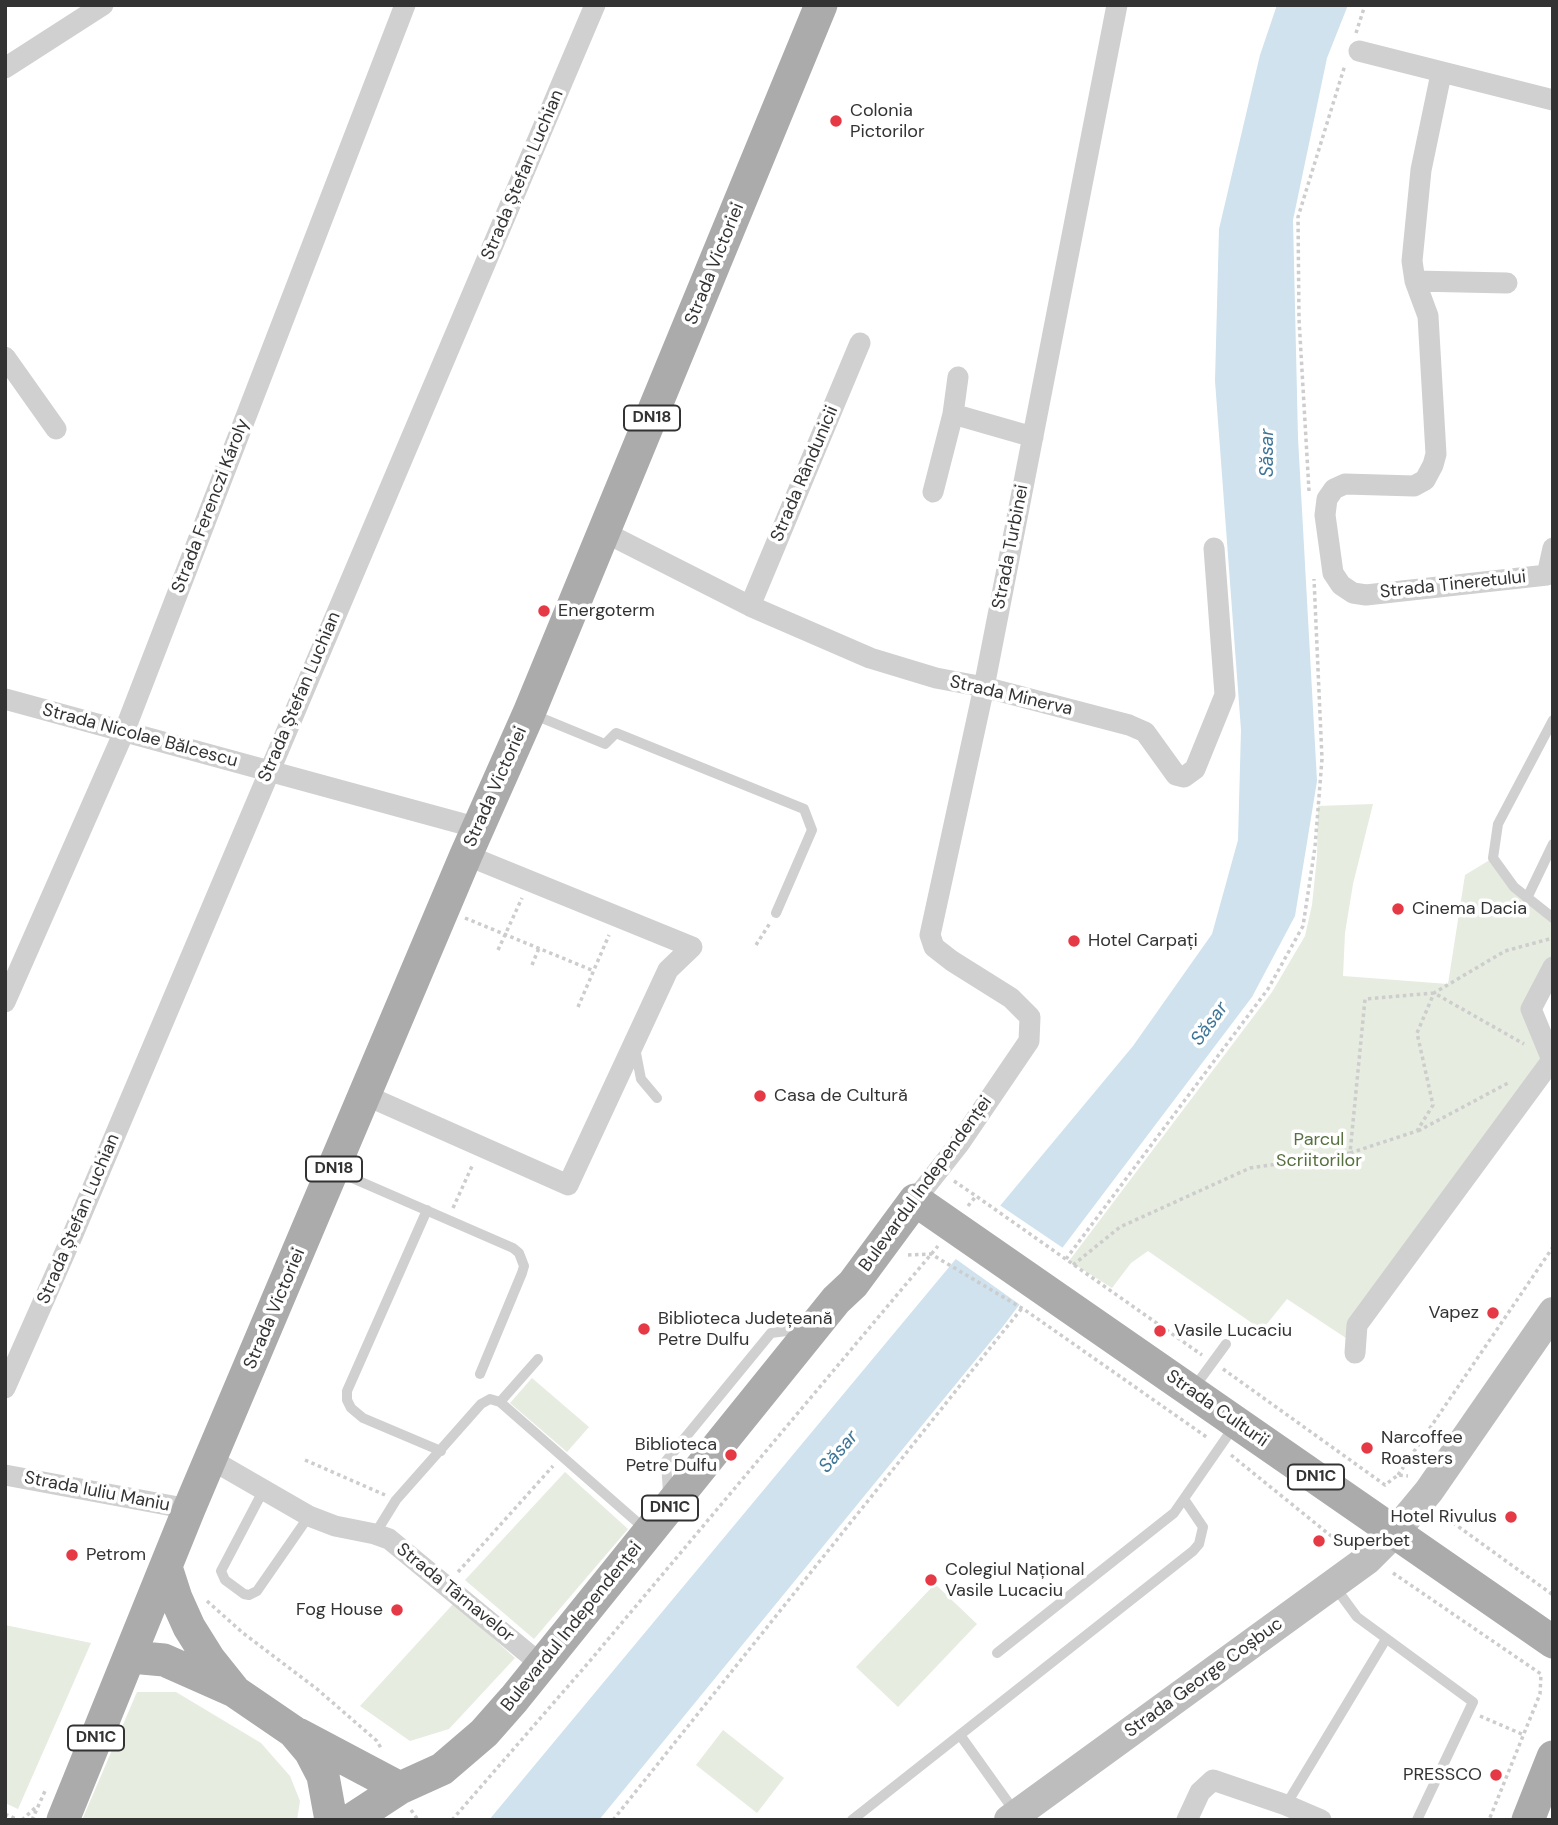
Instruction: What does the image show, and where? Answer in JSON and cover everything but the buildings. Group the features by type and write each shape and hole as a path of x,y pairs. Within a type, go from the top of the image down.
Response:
{"main road":[{"name":"Strada Victoriei","path":"54,1815 131,1657 189,1509 529,713 821,5"},
{"name":"Strada Culturii","path":"915,1200 1033,1304 1192,1391 1228,1434 1395,1532 1553,1642"},
{"name":"Bulevardul Independenței","path":"351,1820 400,1788 442,1769 484,1732 542,1665 853,1284 915,1200"},
{"name":"Strada George Coșbuc","path":"1013,1817 1368,1559 1429,1491 1553,1312"},
{"path":"166,1567 189,1627 234,1691"},
{"path":"131,1657 163,1661 234,1691 294,1732 400,1788"},
{"path":"294,1732 310,1751 323,1776 331,1820"},
{"path":"1528,1820 1553,1757"}],"street":[{"name":"Strada Ferenczi Károly","path":"5,1002 124,732 405,5"},
{"name":"Strada Ștefan Luchian","path":"5,1388 77,1226 595,5"},
{"name":"Strada Turbinei","path":"1029,1041 1030,1017 1010,998 934,947 930,935 984,687 1117,5"},
{"path":"5,68 89,8"},
{"path":"1354,50 1553,100"},
{"name":"Strada Tineretului","path":"1441,74 1421,170 1412,261 1415,281 1428,316 1436,454 1425,480 1414,486 1345,484 1334,489 1327,499 1325,515 1333,573 1347,589 1366,595 1550,581"},
{"path":"1415,281 1507,283"},
{"name":"Strada Rândunicii","path":"750,606 860,343"},
{"path":"5,357 56,429"},
{"path":"933,492 953,414 958,377"},
{"path":"953,414 1033,438"},
{"name":"Strada Minerva","path":"604,532 750,606 870,658 936,678 984,687 1129,725 1145,732 1176,775 1184,777 1195,769 1225,695 1214,548"},
{"path":"1550,581 1553,548"},
{"name":"Strada Nicolae Bălcescu","path":"5,699 268,772 472,842 530,881 692,947 668,970 634,1041"},
{"path":"1355,1353 1357,1325 1552,1060 1531,1009 1553,967"},
{"path":"365,1095 568,1185 634,1041"},
{"name":"Bulevardul Independenței","path":"915,1200 959,1144 1029,1041"},
{"name":"Strada Târnavelor","path":"212,1460 309,1516 335,1526 375,1534 396,1544 542,1665"},
{"name":"Strada Iuliu Maniu","path":"5,1475 189,1509"},
{"path":"1187,1820 1200,1792 1213,1780 1321,1820"}],"lane":[{"path":"529,713 605,744 616,733 804,809 812,830 776,914"},
{"path":"1553,720 1498,824 1493,858 1514,887 1553,918"},
{"path":"1527,898 1553,845"},
{"path":"634,1041 641,1079 657,1098"},
{"path":"333,1170 513,1248 519,1253 524,1266 480,1374"},
{"path":"427,1210 347,1391 347,1400 351,1408 363,1418 440,1451"},
{"path":"1192,1391 1226,1344"},
{"path":"500,1402 538,1359"},
{"path":"375,1534 396,1500 485,1401 490,1399 500,1402 562,1456 659,1521"},
{"path":"997,1653 1174,1513 1228,1434"},
{"path":"263,1491 221,1571 225,1580 244,1594 257,1591 309,1516"},
{"path":"852,1820 1193,1551 1199,1544 1203,1527 1184,1499"},
{"path":"1333,1585 1357,1617 1473,1702 1417,1820"},
{"path":"1286,1805 1386,1640"},
{"path":"960,1735 1013,1817"}],"path":[{"path":"1310,497 1299,319 1298,217 1354,50 1365,5"},
{"path":"986,1203 1065,1259 1268,989 1303,926 1315,847 1322,759 1313,566"},
{"path":"498,950 530,881"},
{"path":"443,909 594,971"},
{"path":"756,945 776,914"},
{"path":"578,1007 617,916"},
{"path":"1350,1153 1365,999 1434,993 1506,951 1553,938"},
{"path":"532,965 539,948"},
{"path":"1434,993 1552,1060"},
{"path":"1418,1131 1433,1105 1417,1033 1434,993"},
{"path":"1073,1265 1120,1227 1250,1168 1350,1153 1418,1131 1515,1079"},
{"path":"449,1220 480,1146"},
{"path":"938,1170 976,1196"},
{"path":"1385,1485 1398,1475 1553,1247"},
{"path":"452,1820 581,1673 931,1254"},
{"path":"944,1262 1033,1304 1228,1434 1341,1544"},
{"path":"613,1820 1033,1304"},
{"path":"446,1586 562,1456"},
{"path":"305,1460 396,1500"},
{"path":"1398,1475 1408,1476"},
{"path":"1453,1509 1452,1522 1553,1595"},
{"path":"1393,1573 1541,1674 1540,1693 1489,1820"},
{"path":"1469,1711 1524,1735"},
{"path":"5,1814 20,1820 35,1806 54,1815"}],"green space":[{"name":"Parcul Scriitorilor","path":"1373,804 1353,884 1345,933 1343,976 1448,984 1465,875 1493,858 1514,887 1553,918 1553,967 1531,1009 1552,1060 1355,1344 1287,1299 1262,1330 1148,1251 1131,1263 1112,1288 1069,1261 1272,992 1305,936 1312,905 1317,857 1318,806"},
{"path":"532,1378 589,1427 567,1452 510,1403"},
{"path":"565,1472 628,1529 534,1639 465,1580"},
{"path":"935,1584 977,1624 898,1707 856,1667"},
{"path":"454,1603 515,1658 449,1729 410,1741 360,1706"},
{"path":"5,1625 91,1643 18,1809 5,1803"},
{"path":"137,1692 176,1692 261,1743 290,1776 300,1801 297,1820 82,1820"},
{"path":"723,1730 784,1778 757,1813 696,1765"}],"water":[{"name":"Săsar","path":"1277,5 1348,5 1327,58 1293,220 1298,438 1317,781 1295,916 1252,997 1001,1329 599,1820 489,1820 1133,1046 1212,934 1238,840 1241,730 1215,381 1219,229 1260,55"}],"pier":[{"path":"998,1204 1066,1250 1023,1307 953,1257"}],"place":[{"name":"Colonia Pictorilor","path":"836,121"},
{"name":"Energoterm","path":"544,611"},
{"name":"Cinema Dacia","path":"1398,909"},
{"name":"Hotel Carpați","path":"1074,941"},
{"name":"Casa de Cultură","path":"760,1096"},
{"name":"Vapez","path":"1493,1313"},
{"name":"Biblioteca Județeană Petre Dulfu","path":"644,1329"},
{"name":"Vasile Lucaciu","path":"1160,1331"},
{"name":"Narcoffee Roasters","path":"1367,1448"},
{"name":"Biblioteca Petre Dulfu","path":"731,1455"},
{"name":"Hotel Rivulus","path":"1511,1517"},
{"name":"Superbet","path":"1319,1541"},
{"name":"Petrom","path":"72,1555"},
{"name":"Colegiul Național Vasile Lucaciu","path":"931,1580"},
{"name":"Fog House","path":"397,1610"},
{"name":"PRESSCO","path":"1496,1775"}]}
